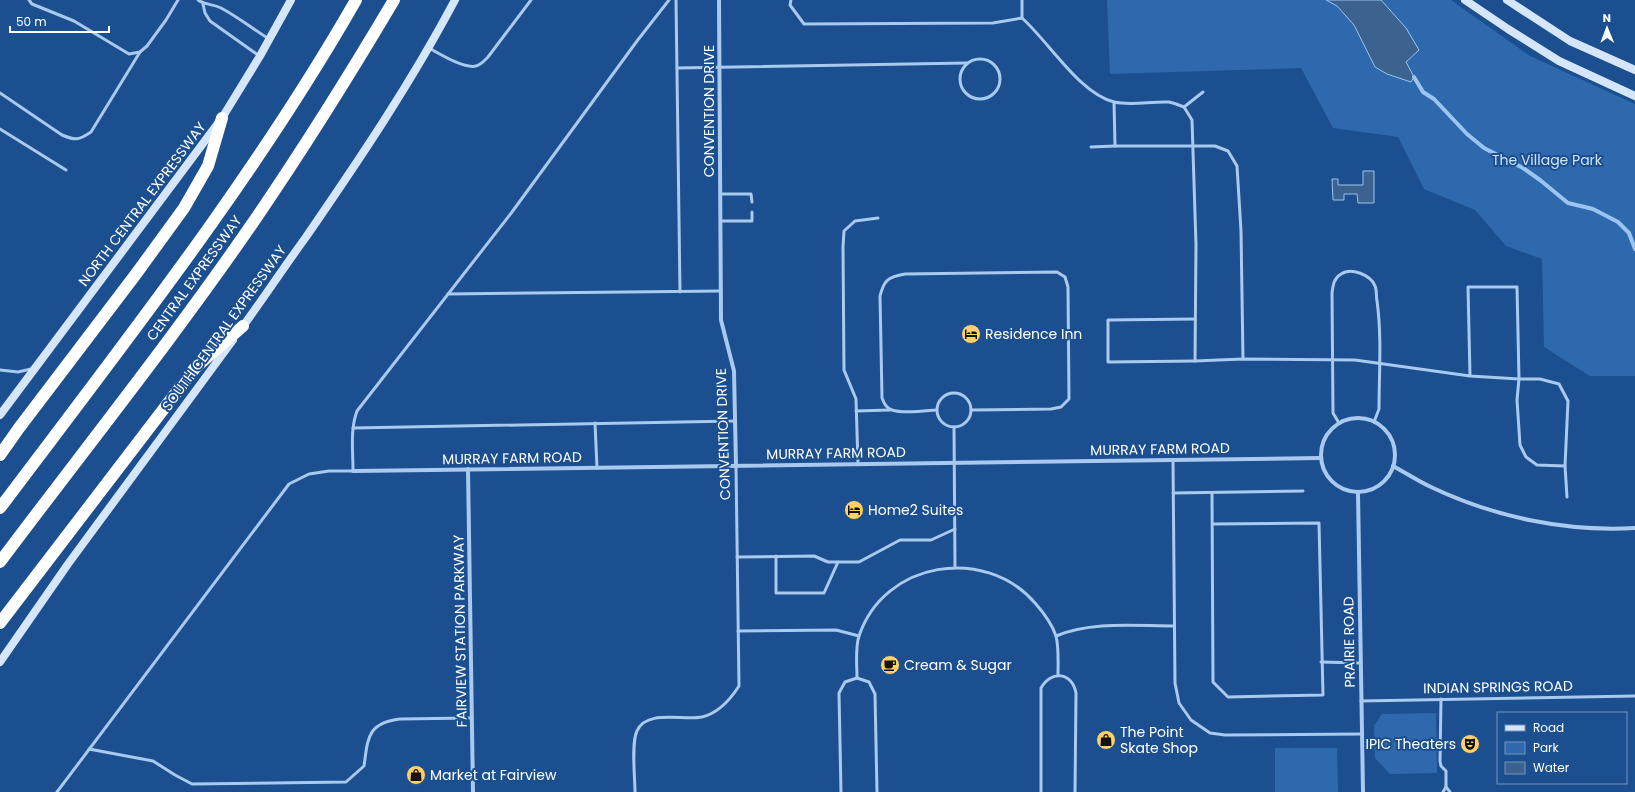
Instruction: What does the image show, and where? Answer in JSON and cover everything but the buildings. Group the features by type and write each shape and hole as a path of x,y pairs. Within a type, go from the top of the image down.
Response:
{"highway":[{"name":"CENTRAL EXPRESSWAY","path":"0,508 161,295 244,177 296,98 356,0"},
{"name":"CENTRAL EXPRESSWAY","path":"0,562 195,303 252,224 331,104 394,0"},
{"path":"0,455 184,208 208,166 222,118"},
{"path":"0,622 196,368 243,326"}],"main road":[{"name":"NORTH CENTRAL EXPRESSWAY","path":"0,415 222,118 270,39 291,0"},
{"name":"SOUTH CENTRAL EXPRESSWAY","path":"0,662 68,564 243,326 350,173 429,48 455,0"},
{"path":"1465,0 1559,61 1635,96"},
{"path":"1507,0 1570,41 1635,70"}],"street":[{"name":"CONVENTION DRIVE","path":"719,0 721,320 734,371 736,466"},
{"path":"1356,418 1368,419 1374,422 1379,424 1388,433 1393,443 1395,455 1394,466 1388,477 1380,485 1370,491 1358,493 1347,491 1337,486 1323,469 1320,458 1321,446 1326,435 1334,426 1344,420 1356,418"},
{"name":"MURRAY FARM ROAD","path":"353,471 1320,458"},
{"path":"1394,466 1430,487 1462,501 1509,516 1550,524 1591,528 1635,528"},
{"name":"FAIRVIEW STATION PARKWAY","path":"468,469 473,792"},
{"name":"PRAIRIE ROAD","path":"1358,493 1363,792"}],"lane":[{"path":"28,0 32,4 74,21 130,54 140,52"},
{"path":"0,93 62,135 73,140 81,139 91,132 140,52 147,46 178,0"},
{"path":"198,0 203,4 212,4 221,8 270,39"},
{"path":"429,48 468,67 481,64 488,57 531,0"},
{"path":"57,792 289,484 309,474 329,471 353,471 352,439 357,411 512,212 637,41 669,0"},
{"path":"676,0 680,292"},
{"path":"791,0 790,5 804,24 993,23 1022,18"},
{"path":"1022,0 1022,18 1035,30 1083,85 1097,95 1114,102 1170,102 1184,107 1192,120 1196,245 1195,361"},
{"path":"203,4 205,13 210,21 260,56"},
{"path":"677,68 967,63 981,59 988,61 998,72 998,86 988,97 974,98 963,90 960,83 960,76 967,63"},
{"path":"1184,107 1203,92"},
{"path":"1114,102 1115,146"},
{"path":"0,130 66,170"},
{"path":"1091,147 1215,146 1228,151 1237,166 1242,231 1243,359"},
{"path":"721,194 751,194 752,202"},
{"path":"721,221 752,221 752,212"},
{"path":"858,464 856,399 844,370 844,232 855,221 878,218"},
{"path":"890,410 885,405 882,398 880,296 883,284 892,276 905,274 1057,272 1065,278 1068,287 1069,399 1061,407 1051,409 971,410"},
{"path":"1339,423 1333,412 1332,292 1334,280 1341,273 1359,272 1369,279 1375,286 1378,312 1379,409 1374,422"},
{"path":"1470,376 1468,287 1517,287 1517,400 1520,445 1526,457 1537,465 1565,466"},
{"path":"448,294 721,291"},
{"path":"1195,319 1108,320 1108,362 1243,359 1355,360 1470,376 1540,379 1559,384 1568,401 1565,466 1567,497"},
{"path":"0,370 18,372 35,368"},
{"path":"954,392 964,396 968,400 971,410 968,420 960,426 954,427 944,424 940,420 936,410 937,405 943,396 954,392"},
{"path":"856,411 936,410"},
{"path":"353,428 735,421"},
{"path":"595,424 597,468"},
{"path":"954,427 955,567"},
{"path":"1173,460 1175,683 1179,703 1191,720 1210,733 1225,735 1361,734"},
{"name":"CONVENTION DRIVE","path":"635,792 634,741 639,725 646,720 656,718 702,717 719,710 731,698 739,686 736,466"},
{"path":"1173,493 1303,491"},
{"path":"1212,492 1212,524 1213,682 1228,697 1323,695 1321,662 1319,523 1212,524"},
{"path":"737,557 814,556 828,562 859,562 900,540 931,540 955,529"},
{"path":"776,556 776,594 824,593 838,562"},
{"path":"857,678 859,636 868,618 880,601 896,587 914,576 955,567 981,569 1005,578 1027,593 1044,613 1056,636 1058,675"},
{"path":"1056,636 1072,629 1096,626 1174,626"},
{"path":"738,631 836,630 859,636"},
{"path":"1321,662 1360,663"},
{"path":"1041,792 1041,688 1045,681 1058,675 1065,677 1075,686 1075,792"},
{"path":"841,792 839,693 846,682 857,678 869,682 876,694 877,792"},
{"name":"INDIAN SPRINGS ROAD","path":"1361,700 1635,696"},
{"path":"1441,699 1440,761 1441,766 1446,771 1446,787 1443,792"},
{"path":"89,749 153,761 192,784 346,782 364,766 369,736 379,724 390,720 400,719 472,718"},
{"path":"1446,787 1450,792"}],"green space":[{"name":"The Village Park","path":"1107,0 1451,0 1530,56 1635,104 1635,376 1590,376 1544,347 1542,259 1506,246 1475,210 1424,189 1398,137 1333,128 1301,68 1110,74"},
{"path":"1436,713 1437,773 1390,774 1375,758 1374,726 1382,714"},
{"path":"1275,748 1337,748 1338,792 1275,792"}],"water":[{"path":"1326,0 1381,0 1406,28 1419,50 1406,62 1414,77 1411,82 1387,74 1375,67 1354,25 1337,6"},
{"path":"1363,171 1374,171 1374,203 1358,203 1357,194 1344,194 1344,200 1333,200 1332,179 1338,179 1338,185 1363,185"}],"waterway":[{"path":"1414,77 1423,92 1434,99 1467,134 1484,148 1523,168 1568,203 1593,209 1618,222 1629,233 1635,249"}],"place":[{"name":"Residence Inn","path":"971,334"},
{"name":"Home2 Suites","path":"854,510"},
{"name":"Cream & Sugar","path":"890,665"},
{"name":"The Point Skate Shop","path":"1106,740"},
{"name":"IPIC Theaters","path":"1470,744"},
{"name":"Market at Fairview","path":"416,775"}]}
